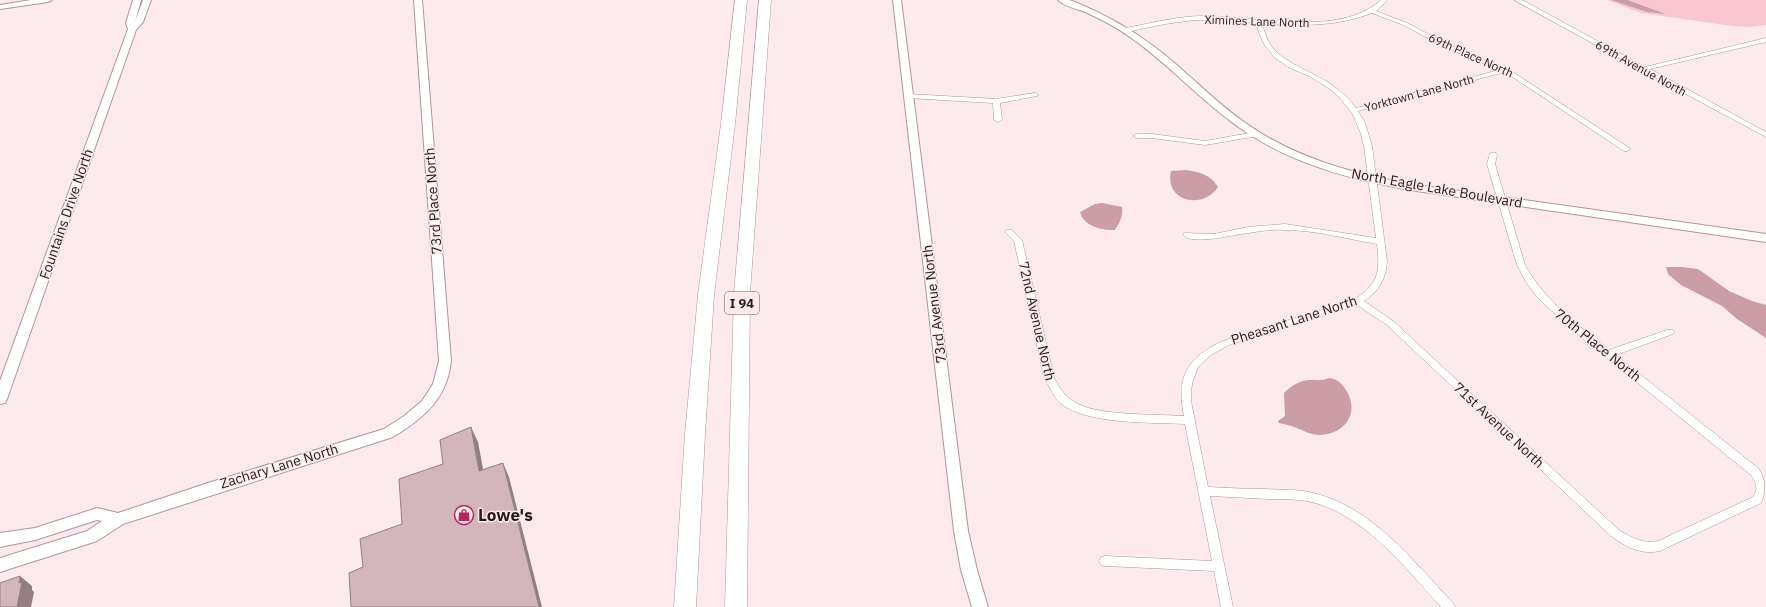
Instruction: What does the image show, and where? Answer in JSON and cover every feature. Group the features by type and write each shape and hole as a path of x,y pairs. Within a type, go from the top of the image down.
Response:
{"highway":[{"name":"I 94","path":"685,605 695,434 706,295 728,124 741,0"},
{"name":"I 94","path":"736,607 742,293 764,0"}],"street":[{"path":"0,1 5,0"},
{"path":"0,7 48,0"},
{"name":"Fountains Drive North","path":"132,29 130,23 137,0"},
{"name":"Fountains Drive North","path":"0,399 132,29 139,22 147,0"},
{"name":"73rd Place North","path":"418,0 445,361 444,376 431,399"},
{"name":"73rd Avenue North","path":"897,0 961,530 969,570 980,607"},
{"name":"North Eagle Lake Boulevard","path":"1062,0 1093,13 1126,30 1152,49 1225,112 1255,134 1287,151 1313,162 1373,180 1500,200 1766,238"},
{"name":"Ximines Lane North","path":"1126,30 1190,18 1323,23 1347,19 1371,11 1385,0"},
{"name":"69th Avenue North","path":"1517,0 1766,135"},
{"name":"69th Place North","path":"1371,11 1405,24 1450,47 1506,70 1627,148"},
{"name":"Pheasant Lane North","path":"1227,607 1186,401 1186,386 1190,371 1198,359 1210,349 1358,301 1368,295 1378,285 1383,273 1383,261 1373,180 1364,130 1355,110 1332,88 1317,78 1293,67 1276,55 1264,39 1258,21"},
{"path":"1643,69 1766,40"},
{"name":"Yorktown Lane North","path":"1355,110 1506,70"},
{"path":"909,96 996,101 1036,95"},
{"path":"996,101 998,120"},
{"path":"1137,136 1152,136 1205,143 1255,134"},
{"name":"70th Place North","path":"1492,155 1491,164 1500,200 1516,252 1529,280 1555,310 1755,472 1763,488 1762,495"},
{"path":"1187,235 1214,237 1248,230 1285,227 1380,242"},
{"name":"72nd Avenue North","path":"1009,232 1018,240 1049,376 1053,388 1061,398 1074,407 1094,414 1190,420"},
{"name":"71st Avenue North","path":"1358,301 1390,323 1615,533 1628,542 1640,547 1652,548 1660,546 1757,500 1762,495"},
{"path":"1608,354 1670,332"},
{"name":"Zachary Lane North","path":"0,564 92,536 118,519 208,488 388,433 404,424 417,414 431,399"},
{"path":"1205,491 1293,495 1313,498 1332,504 1370,526 1449,607"},
{"path":"0,540 35,534 97,514 118,519"},
{"path":"1105,561 1219,566"}],"shaded area":[{"path":"1607,0 1766,0 1766,25 1748,27 1733,26 1641,13"},
{"path":"1611,0 1627,0 1666,14 1647,12"},
{"path":"1186,170 1208,176 1218,187 1203,199 1186,199 1179,196 1173,190 1170,182 1171,171"},
{"path":"1102,203 1122,207 1121,219 1115,230 1105,230 1094,227 1082,217 1080,212 1095,204"},
{"path":"1666,267 1698,269 1729,291 1752,301 1766,305 1766,338 1737,319 1722,306 1681,285 1668,274"},
{"path":"1329,378 1335,379 1341,383 1350,398 1352,406 1351,414 1343,426 1337,431 1329,434 1316,435 1279,423 1278,421 1285,416 1284,393 1287,390 1303,381"}],"building":[{"name":"Lowe's","path":"471,427 479,471 503,463 539,607 351,607 349,573 363,567 360,539 402,524 399,479 443,464 440,440"},
{"path":"20,576 19,583 22,582 17,607 0,607 0,583"}],"place":[{"name":"Lowe's","path":"464,515"}]}
